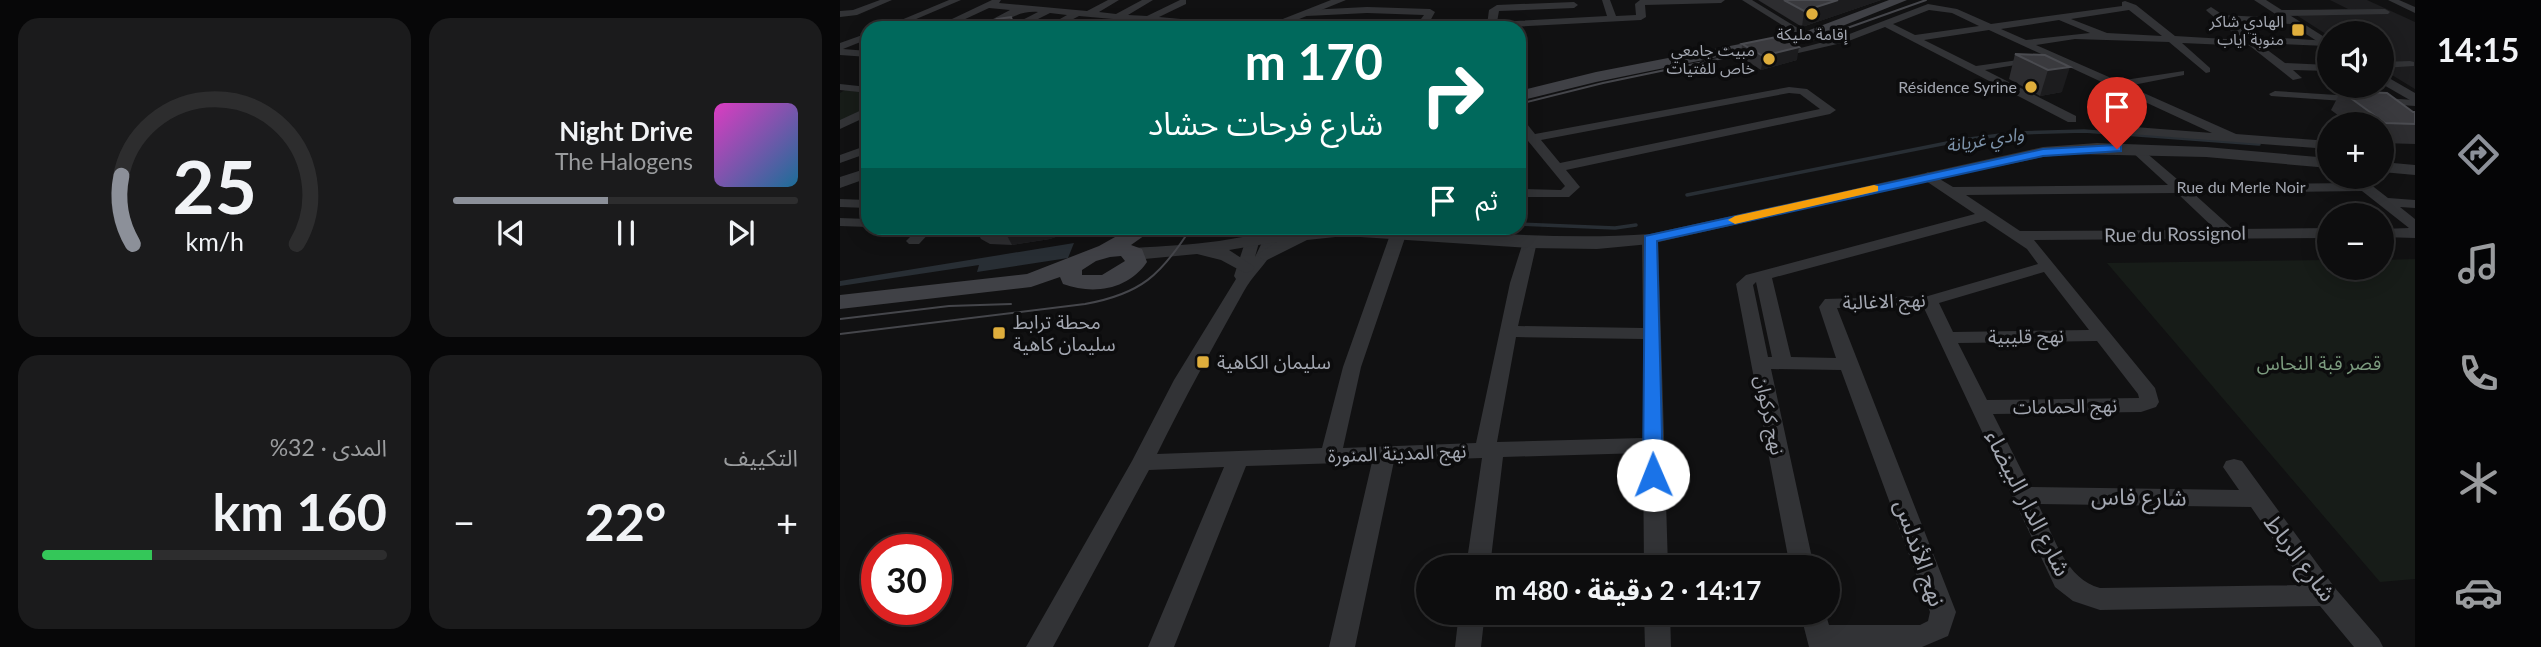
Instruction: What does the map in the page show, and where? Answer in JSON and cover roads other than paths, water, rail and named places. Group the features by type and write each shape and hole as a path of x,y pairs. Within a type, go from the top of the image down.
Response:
{"main road":[{"path":"1526,94 1828,29 1901,0"},
{"path":"840,302 1076,273 1132,235"},
{"path":"840,308 1076,273 1108,281 1131,259 1141,235"},
{"path":"1106,251 1131,259"}],"street":[{"path":"840,14 853,13 888,0"},
{"path":"904,21 957,0"},
{"path":"953,21 1001,0"},
{"path":"996,21 1044,0"},
{"path":"1029,21 1079,0"},
{"path":"1073,21 1086,17 1115,0"},
{"path":"1114,16 1149,0"},
{"path":"1285,21 1340,0"},
{"path":"1606,0 1612,19"},
{"path":"1526,23 1641,17 1639,4 1643,2 1721,0"},
{"path":"1746,0 1804,35"},
{"path":"2117,0 2133,8 2206,70"},
{"path":"2260,0 2317,37"},
{"path":"2392,0 2415,10"},
{"path":"1141,21 1183,2"},
{"path":"1493,21 1495,9 1527,3 1574,2 1579,21"},
{"path":"988,5 1086,17 1114,16 1178,21"},
{"path":"1794,51 1852,36 1928,7 1944,9 2231,138"},
{"path":"1914,38 2133,8"},
{"path":"1307,13 1367,10 1430,12 1426,21"},
{"path":"2211,10 2297,78"},
{"path":"2280,13 2385,12"},
{"path":"2060,17 2105,36"},
{"path":"2222,18 2292,21"},
{"path":"1884,23 2073,119"},
{"path":"1828,29 1852,36"},
{"path":"2022,44 2074,36 2317,44"},
{"path":"840,50 861,40"},
{"path":"840,50 861,53"},
{"path":"1974,69 2050,57 2231,138"},
{"path":"2394,65 2410,64"},
{"path":"2281,66 2317,68"},
{"path":"2116,85 2180,73"},
{"path":"2394,86 2415,101"},
{"path":"842,88 861,89"},
{"path":"1528,140 1788,90 1803,91 1830,110 1558,168"},
{"path":"2275,94 2415,101"},
{"path":"841,124 861,114"},
{"path":"2109,130 2317,144"},
{"path":"1526,193 1564,194 1573,190 1572,184 1558,168 1528,140"},
{"path":"1438,235 1530,242 1597,243 1650,239 2043,152 2097,148 2137,149 2317,162"},
{"path":"2137,149 2228,233"},
{"path":"840,159 861,152"},
{"path":"2394,168 2415,170"},
{"path":"840,183 861,176"},
{"path":"1928,176 2032,246 2104,335"},
{"name":"Rue du Merle Noir","path":"1951,191 2317,183"},
{"path":"2367,189 2415,226"},
{"path":"2383,202 2415,204"},
{"path":"840,203 861,204"},
{"path":"1763,275 1986,216"},
{"path":"840,222 861,223"},
{"name":"Rue du Rossignol","path":"2020,236 2317,233"},
{"path":"2394,233 2415,233"},
{"path":"914,241 920,235"},
{"path":"1131,259 1292,235"},
{"path":"1243,275 1265,255 1309,235"},
{"path":"1331,456 1352,367 1398,235"},
{"path":"1265,255 1271,237"},
{"path":"1039,647 1243,275 1252,250 1252,239"},
{"path":"1650,239 1656,555"},
{"path":"1479,555 1489,450 1508,331 1530,242"},
{"path":"1209,249 1226,255 1243,275"},
{"name":"نهج الاغالبة","path":"1850,364 1833,325 1828,307 1831,303 1929,301 2047,266"},
{"name":"نهج كركوان","path":"1783,363 1763,275 1746,280 1744,284 1759,363 1799,555"},
{"name":"شارع الدار البيضاء","path":"1929,301 2064,580 2082,594 2100,599 2326,595"},
{"path":"1508,331 1651,334"},
{"name":"نهج قليبية","path":"1947,338 2104,335"},
{"name":"نهج الحمامات","path":"1980,407 2141,405 2149,402 2148,393 2104,335"},
{"path":"1759,363 1850,364"},
{"name":"نهج الأندلس","path":"1817,632 1921,636 1938,628 1943,612 1850,364"},
{"name":"نهج المدينة المنورة","path":"1142,462 1653,445"},
{"path":"1342,647 1385,453"},
{"path":"1161,647 1238,460"},
{"name":"شارع الرباط","path":"2234,467 2326,595 2370,647"},
{"name":"شارع فاس","path":"2023,495 2256,499"},
{"path":"1468,647 1471,625"},
{"path":"1657,625 1658,647"}],"waterway":[{"name":"وادي غريانة","path":"1687,195 1962,140 2016,133 2084,131 2259,144"},
{"path":"1526,224 1615,228 1636,225"}],"tram line":[{"path":"1526,102 1603,83 1819,38 1926,0"},
{"path":"840,334 1104,300 1121,295 1148,280 1170,258 1186,235"},
{"path":"840,319 949,306 1011,304"}],"place":[{"name":"إقامة مليكة","path":"1812,14"},
{"name":"الهادي شاكر منوبة اياب","path":"2298,30"},
{"name":"مبيت جامعي خاص للفتيات","path":"1769,59"},
{"name":"Résidence Syrine","path":"2031,87"},
{"name":"محطة ترابط سليمان كاهية","path":"999,333"},
{"name":"سليمان الكاهية","path":"1203,362"}],"park label":[{"name":"قصر قبة النحاس","path":"2319,363"}]}
